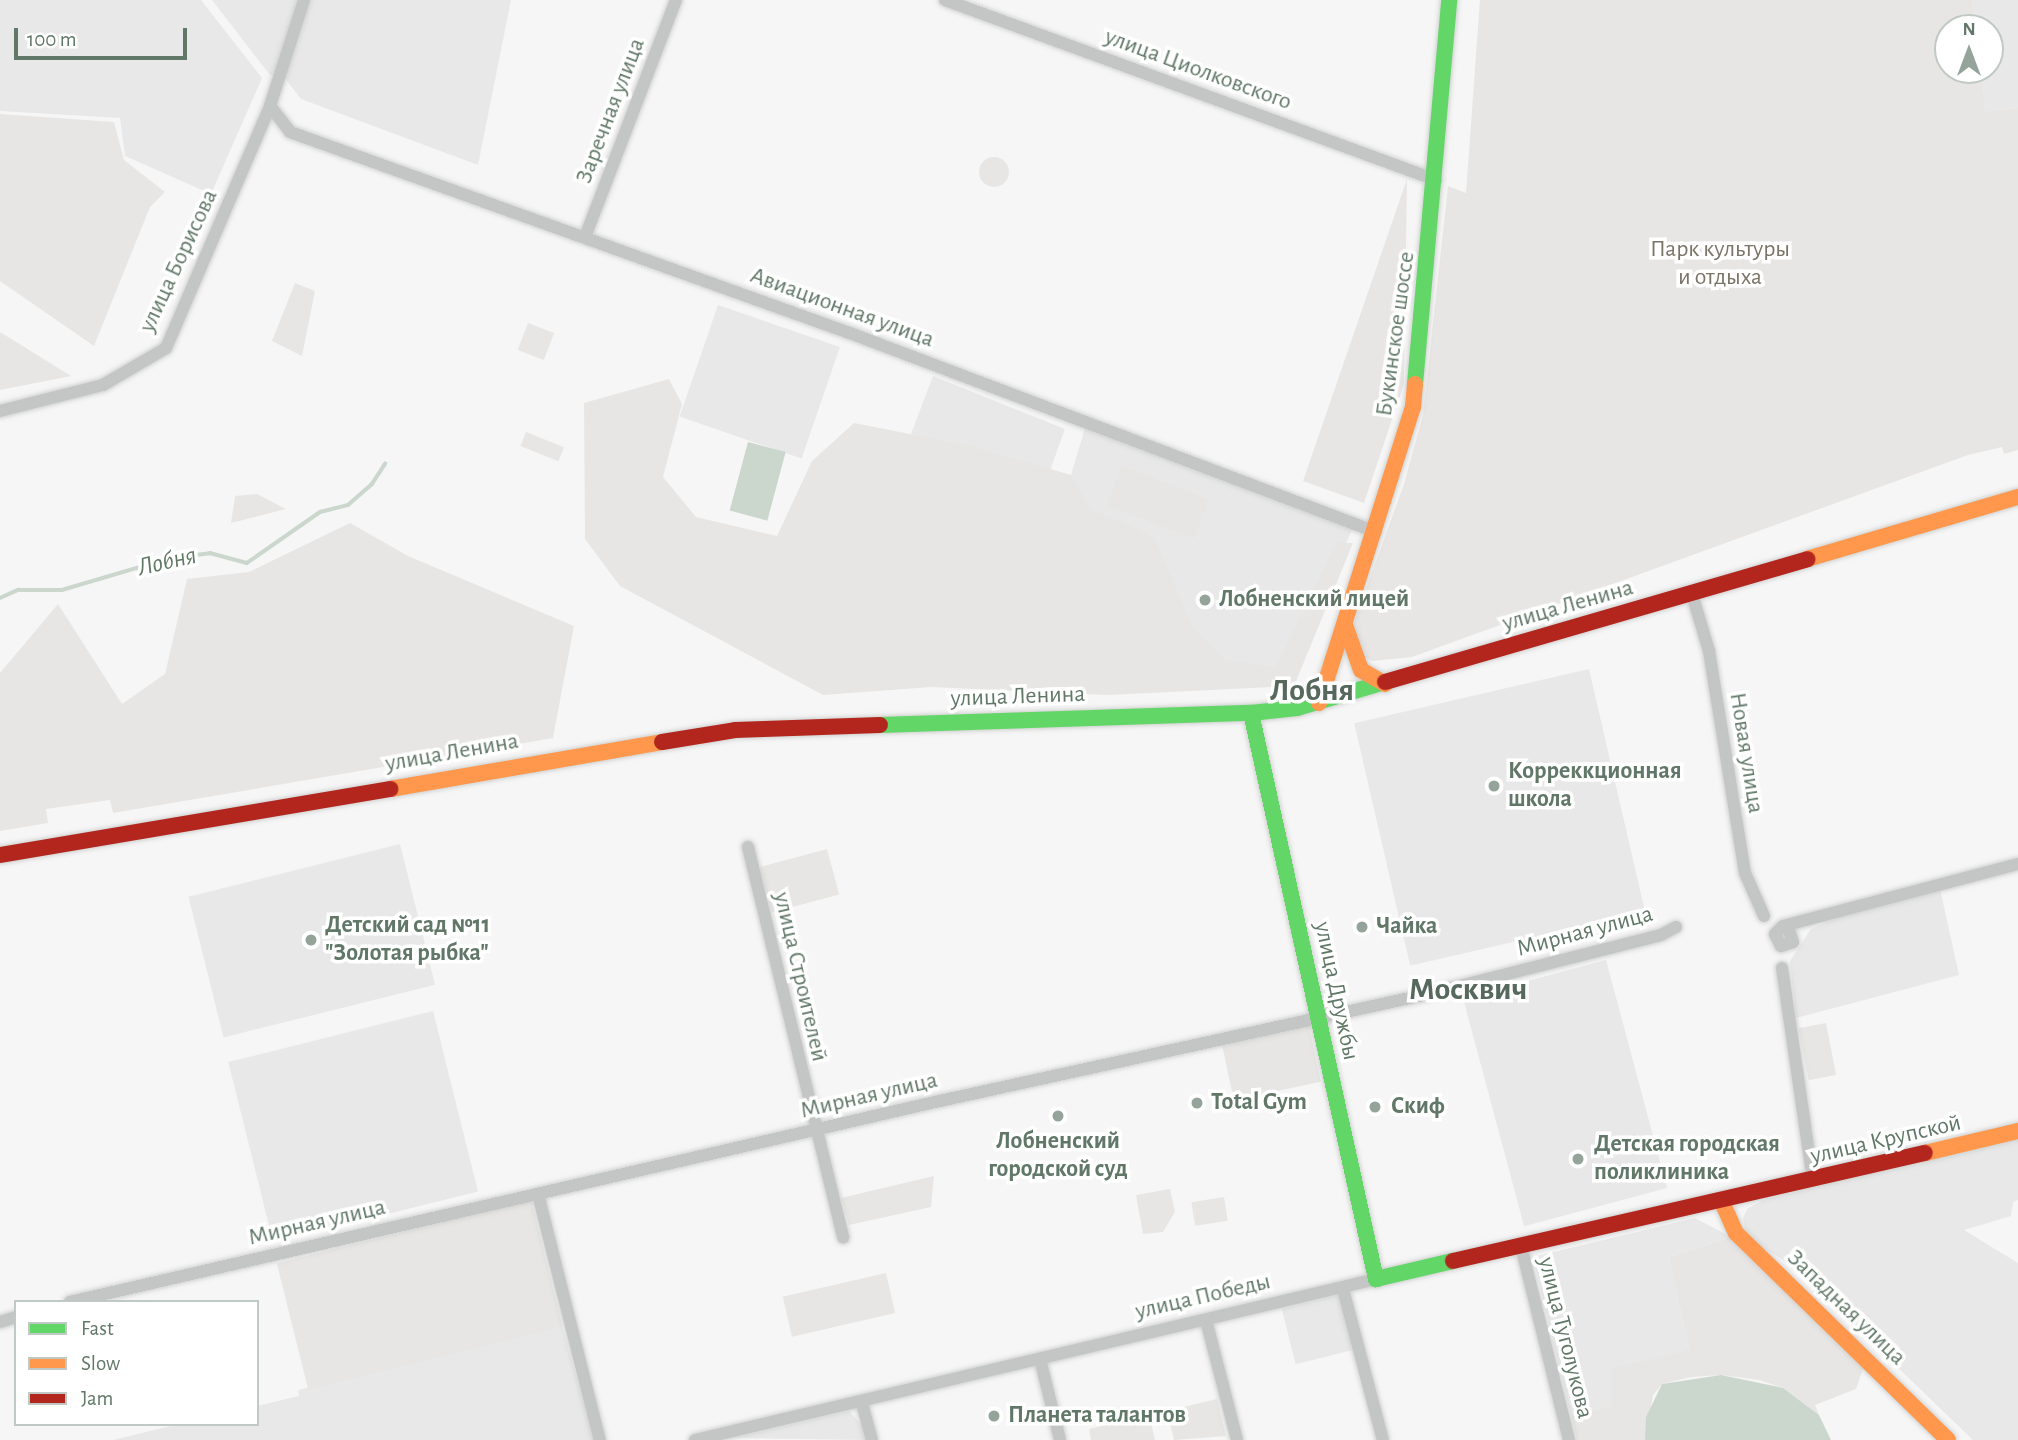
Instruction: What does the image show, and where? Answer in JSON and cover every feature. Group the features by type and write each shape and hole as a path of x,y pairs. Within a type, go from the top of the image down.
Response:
{"street":[{"name":"улица Борисова","path":"0,411 103,385 166,348 270,106 304,0"},
{"name":"Заречная улица","path":"585,237 676,0"},
{"name":"улица Циолковского","path":"945,0 1436,180"},
{"name":"Букинское шоссе","path":"1319,703 1376,532 1413,407 1436,180 1449,0"},
{"name":"Авиационная улица","path":"270,106 290,132 585,237 1376,532"},
{"name":"улица Ленина","path":"0,855 735,730 1251,713 1319,703 2018,497"},
{"name":"Новая улица","path":"1692,594 1709,652 1745,873 1764,916 1784,936"},
{"path":"1345,624 1350,649 1361,670 1385,684"},
{"name":"улица Дружбы","path":"1251,713 1376,1279"},
{"name":"улица Строителей","path":"748,847 843,1238"},
{"path":"1813,1180 1782,968 1784,936 1822,917 2018,864"},
{"name":"Мирная улица","path":"79,1300 1320,1017 1635,942 1676,927"},
{"name":"улица Крупской","path":"1722,1202 2018,1131"},
{"path":"538,1194 600,1440"},
{"name":"улица Победы","path":"695,1440 745,1435 1040,1359 1376,1279 1722,1202"},
{"name":"Западная улица","path":"1722,1202 1736,1233 1948,1440"},
{"name":"улица Туголукова","path":"1521,1246 1569,1440"},
{"path":"1343,1289 1383,1440"},
{"path":"1206,1320 1237,1440"},
{"path":"1040,1359 1060,1440"},
{"path":"862,1403 872,1440"}],"shaded area":[{"path":"0,0 201,0 262,78 211,194 125,156 120,118 0,111"},
{"path":"212,0 511,0 478,165 301,99 284,77 270,75"},
{"path":"1973,0 2018,0 2018,108 1986,111 1983,84 2004,84 2004,14 1974,14"},
{"path":"718,305 840,347 802,459 680,417"},
{"path":"933,376 1065,429 1049,473 911,434"},
{"name":"Лобненский лицей","path":"1085,428 1352,529 1300,660 1244,679 1104,674 1066,492"},
{"path":"748,442 786,452 767,521 730,511"},
{"name":"Корреккционная школа","path":"1589,669 1645,912 1410,966 1354,723"},
{"name":"Детский сад №11 \"Золотая рыбка\"","path":"400,844 435,985 224,1037 188,897"},
{"path":"1940,889 1959,975 1796,1018 1790,961 1811,929 1836,918"},
{"path":"1606,960 1667,1188 1524,1226 1463,998"},
{"path":"433,1011 478,1191 273,1243 228,1062"},
{"path":"2018,1138 2018,1200 2013,1202 2011,1216 1964,1230 2018,1263 2018,1440 1973,1440 1789,1263 1761,1247 1745,1229 1743,1218 1747,1209 1765,1199"},
{"path":"1695,1218 1731,1237 1669,1257 1689,1350 1612,1405 1571,1416 1533,1257"},
{"path":"1342,1294 1356,1349 1296,1364 1282,1309"},
{"path":"562,1326 594,1440 113,1440 171,1426 259,1426 259,1406 299,1396 298,1390"},
{"path":"1721,1375 1783,1388 1819,1415 1831,1440 1645,1440 1646,1417 1662,1384"},
{"path":"849,1411 862,1425 866,1440 734,1438"}],"green space":[{"name":"Парк культуры и отдыха","path":"1480,0 1973,0 1974,14 1934,14 1934,84 1983,84 1986,111 2018,108 2018,450 2004,454 2002,447 1968,455 1412,657 1372,661 1361,655 1352,628 1404,484 1423,415 1448,186 1466,193"},
{"path":"0,114 114,122 124,160 165,192 150,207 94,346 0,281"},
{"path":"994,157 1000,158 1008,166 1008,178 1000,186 994,187 988,186 980,178 979,172 980,166 988,158"},
{"path":"1407,179 1404,384 1364,503 1303,481"},
{"path":"295,283 315,291 302,356 272,341"},
{"path":"528,323 554,333 544,360 518,350"},
{"path":"0,332 71,376 0,390"},
{"path":"669,379 682,404 663,477 696,517 777,536 812,461 854,423 966,445 1071,475 1089,508 1154,537 1193,628 1227,661 1276,667 1336,543 1353,543 1294,686 1108,695 931,687 823,695 620,586 585,539 584,403"},
{"path":"526,432 564,447 558,461 520,446"},
{"path":"1122,466 1209,499 1194,539 1107,505"},
{"path":"257,494 286,509 231,523 235,496"},
{"path":"350,523 408,556 574,626 553,738 113,813 110,800 46,809 48,823 0,831 0,673 58,604 122,704 165,674 187,579 249,572"},
{"path":"827,849 839,894 772,913 759,867"},
{"path":"1826,1023 1836,1075 1809,1080 1799,1028"},
{"path":"1309,1026 1321,1082 1234,1100 1222,1045"},
{"path":"934,1176 931,1207 849,1225 841,1198"},
{"path":"1170,1189 1175,1212 1163,1232 1143,1234 1136,1195"},
{"path":"1224,1197 1228,1221 1195,1226 1191,1202"},
{"path":"531,1200 562,1326 308,1390 277,1263"},
{"path":"1731,1237 1864,1366 1856,1389 1815,1405 1819,1415 1783,1388 1759,1380 1721,1375 1691,1377 1662,1384 1653,1395 1645,1440 1577,1440 1571,1416 1612,1405 1611,1369 1689,1350 1669,1257"},
{"path":"886,1273 895,1313 792,1337 783,1297"},
{"path":"1217,1399 1226,1436 1174,1440 1167,1411"},
{"path":"1149,1415 1155,1440 1091,1440 1089,1429"}],"waterway":[{"name":"Лобня","path":"0,598 18,590 62,590 171,558 210,553 247,563 320,512 348,505 372,484 385,464"}],"traffic: fast":[{"path":"1415,384 1449,0"},
{"path":"880,725 1251,713 1297,708 1385,682"},
{"path":"1251,713 1376,1279 1453,1261"}],"traffic: slow":[{"path":"1319,703 1413,407 1415,384"},
{"path":"1807,559 2018,497"},
{"path":"1345,625 1361,670 1385,684"},
{"path":"390,789 662,742"},
{"path":"1925,1153 2018,1131"},
{"path":"1722,1202 1736,1233 1948,1440"}],"traffic: jam":[{"path":"1385,682 1807,559"},
{"path":"662,742 735,730 880,725"},
{"path":"0,855 390,789"},
{"path":"1453,1261 1925,1153"}],"place":[{"name":"Лобненский лицей","path":"1205,600"},
{"name":"Корреккционная школа","path":"1494,786"},
{"name":"Чайка","path":"1362,927"},
{"name":"Детский сад №11 \"Золотая рыбка\"","path":"311,940"},
{"name":"Total Gym","path":"1197,1103"},
{"name":"Скиф","path":"1375,1107"},
{"name":"Лобненский городской суд","path":"1058,1116"},
{"name":"Детская городская поликлиника","path":"1578,1159"},
{"name":"Планета талантов","path":"994,1416"}],"district":[{"name":"Лобня","path":"1312,690"},
{"name":"Москвич","path":"1468,989"}]}
